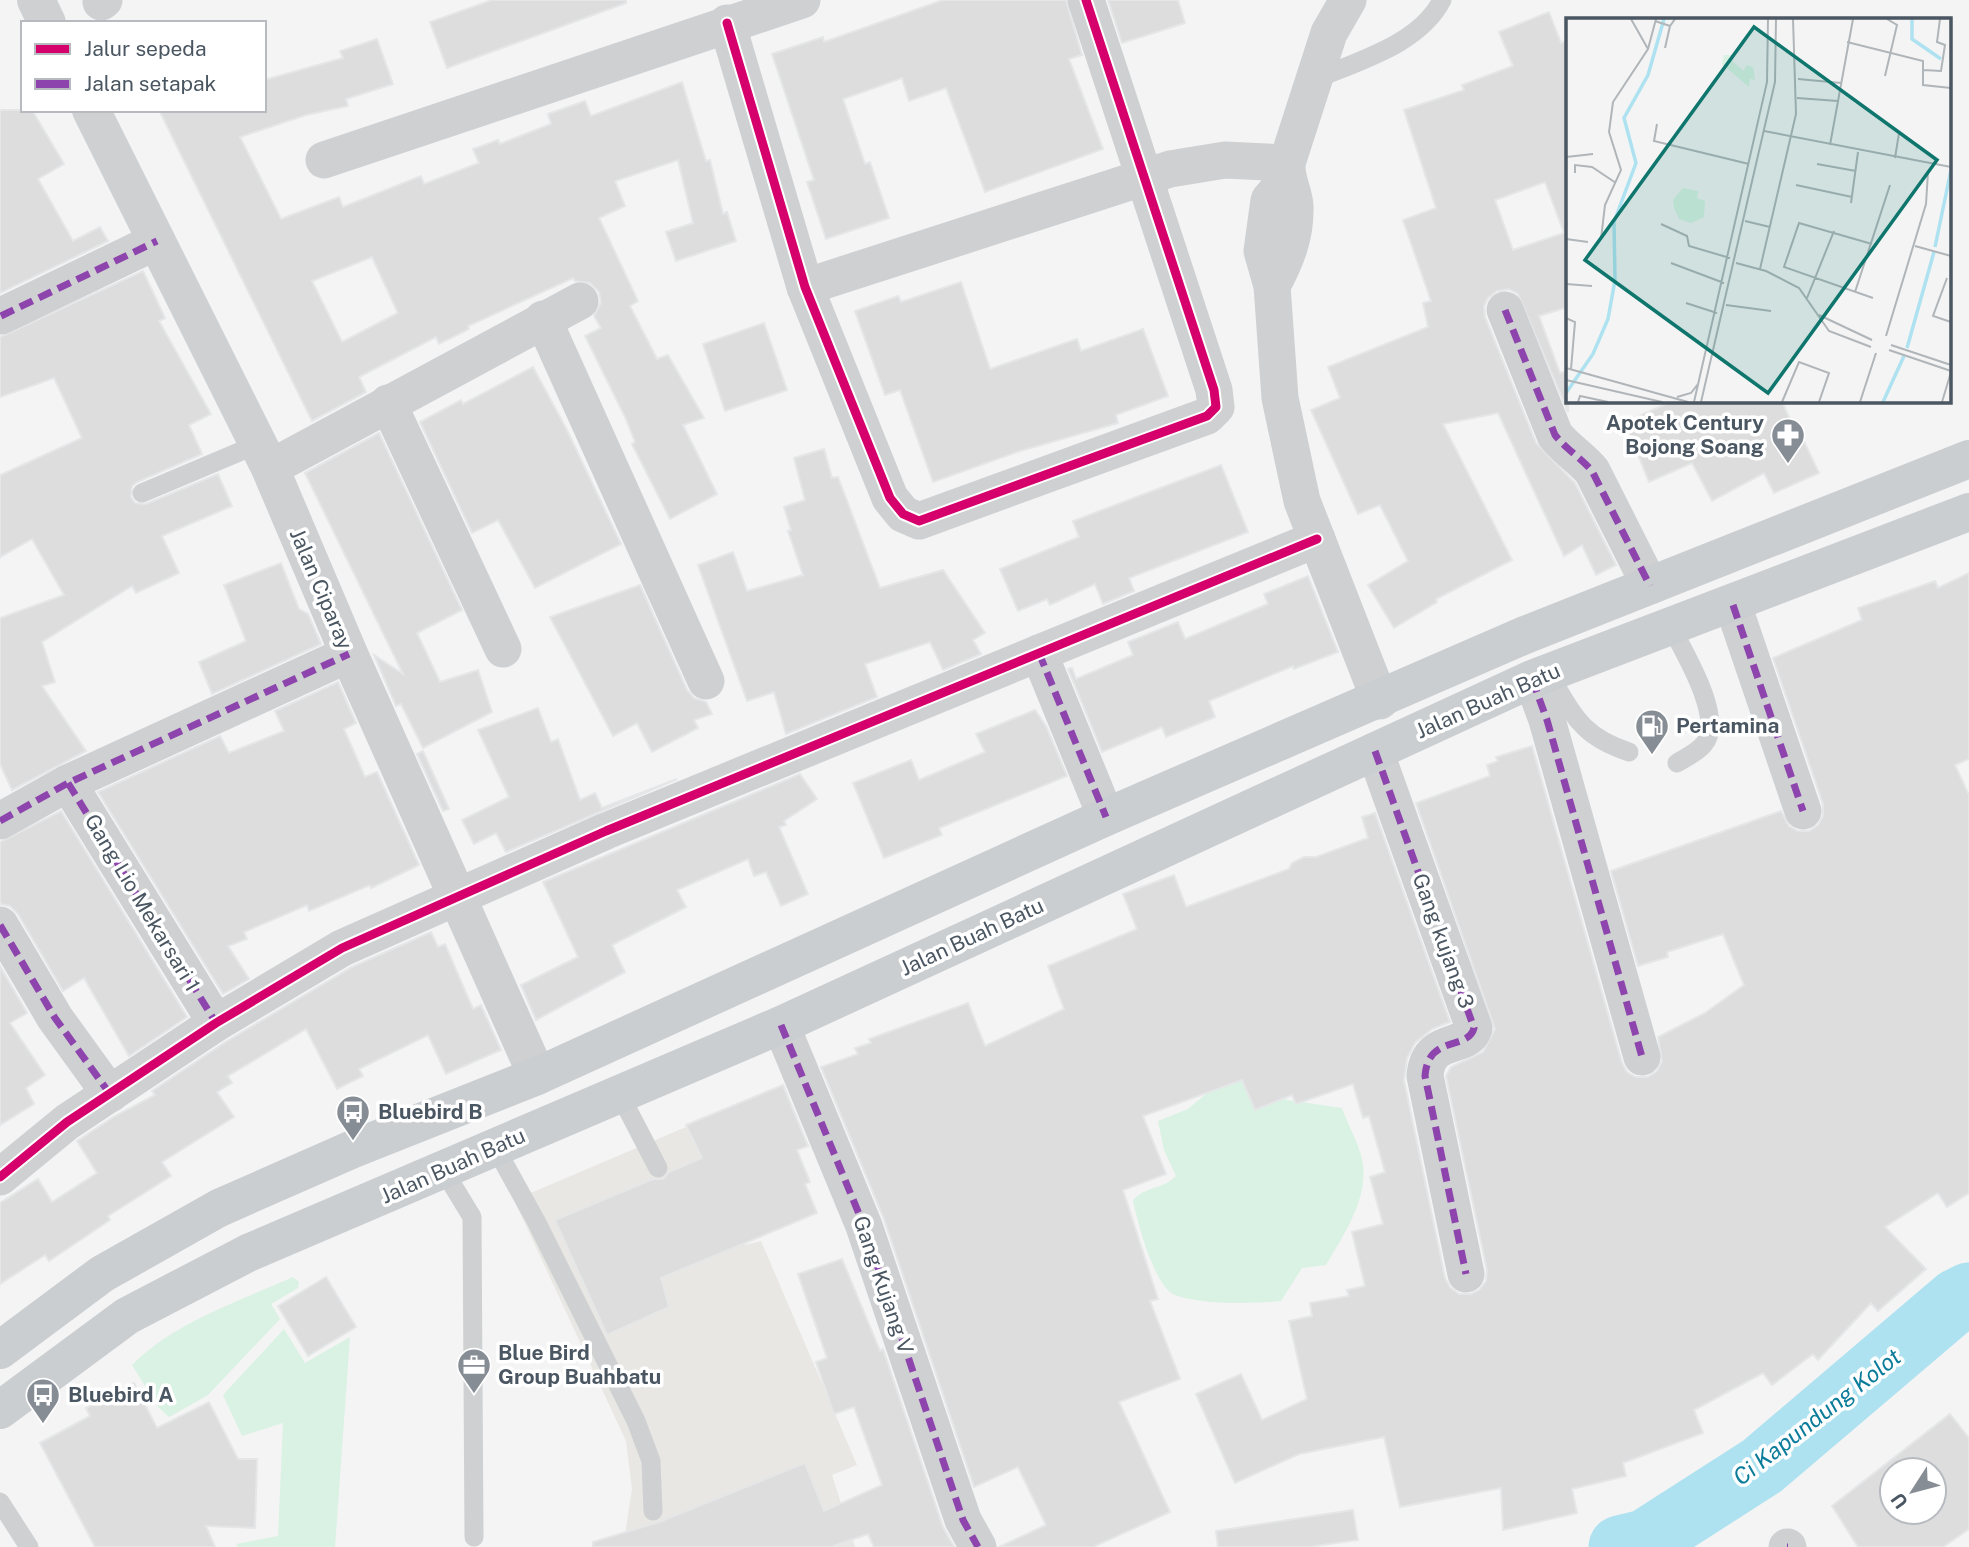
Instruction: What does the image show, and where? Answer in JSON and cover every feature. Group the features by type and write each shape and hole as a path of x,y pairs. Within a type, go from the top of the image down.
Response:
{"main road":[{"path":"0,1350 102,1274 219,1208 353,1149 537,1076 1106,817 1380,701 1525,635 1969,459"},
{"name":"Jalan Buah Batu","path":"0,1410 127,1316 247,1254 781,1025 1540,676 1733,605 1969,512"},
{"path":"1650,586 1671,627"}],"street":[{"path":"36,0 46,21"},
{"path":"324,160 802,0"},
{"path":"727,23 805,287 890,498 903,514 919,521 1207,416 1216,407 1214,390 1086,0"},
{"path":"1348,0 1329,17 1284,187 1272,286 1280,398 1302,501 1380,701"},
{"name":"Jalan Ciparay","path":"92,112 264,456 537,1076"},
{"path":"805,287 1143,177 1197,163 1225,160 1284,187"},
{"path":"1,316 156,241"},
{"path":"264,456 388,403 580,301"},
{"path":"1505,310 1555,435 1566,450 1581,458 1592,471 1650,586"},
{"path":"543,319 706,681"},
{"path":"388,403 503,649"},
{"path":"0,1177 67,1122 216,1023 311,964 606,831 1317,539"},
{"path":"1733,605 1803,811"},
{"path":"1039,653 1106,817"},
{"path":"0,821 68,783 349,654"},
{"path":"1540,676 1547,720 1642,1057"},
{"name":"Gang kujang 3","path":"1375,751 1474,1028 1468,1037 1438,1047 1429,1058 1425,1076 1466,1273"},
{"name":"Gang Lio Mekarsari 1","path":"68,783 216,1023"},
{"path":"0,925 55,1018 110,1094"},
{"name":"Gang Kujang V","path":"781,1025 864,1226 963,1520 978,1547"}],"lane":[{"path":"1314,80 1402,42 1435,14 1442,0"},
{"path":"142,493 264,456"},
{"path":"1671,627 1694,672 1712,723 1705,744 1677,763"},
{"path":"1540,676 1587,733 1603,744 1629,752"},
{"path":"619,1093 658,1168"},
{"path":"495,1147 536,1221 636,1421 651,1461 653,1511"},
{"path":"444,1171 472,1217 474,1537"},
{"path":"0,1502 29,1547"}],"shaded area":[{"path":"686,1127 745,1245 761,1241 857,1465 832,1475 855,1547 623,1547 632,1489 626,1441 514,1200"}],"green space":[{"path":"1225,1078 1274,1079 1287,1100 1342,1108 1362,1159 1359,1201 1340,1241 1326,1265 1302,1268 1281,1301 1210,1302 1173,1294 1159,1278 1153,1265 1135,1210 1133,1200 1176,1176 1164,1150 1158,1121 1188,1109"},
{"path":"293,1277 299,1282 298,1288 271,1304 280,1319 208,1395 169,1417 158,1407 132,1365 167,1336 187,1325"},
{"path":"284,1329 305,1363 350,1337 335,1547 238,1547 236,1544 278,1536 283,1423 242,1436 223,1395"}],"building":[{"path":"492,0 626,0 626,3 447,68 430,22"},
{"path":"943,0 1066,0 1082,55 1069,59 1103,149 985,192 946,88 909,101 902,78 843,99 865,164 870,162 889,218 826,239 807,182 814,180 772,54 823,37 824,42"},
{"path":"1108,0 1178,0 1185,23 1122,43"},
{"path":"1549,12 1561,43 1566,41 1566,308 1539,316 1560,373 1566,372 1568,412 1518,294 1509,289 1497,291 1488,298 1484,306 1485,317 1536,443 1575,483 1616,565 1596,575 1582,545 1564,556 1498,413 1443,424 1512,560 1436,599 1437,602 1394,628 1368,585 1408,561 1380,505 1358,514 1311,410 1340,398 1328,367 1428,327 1423,303 1431,301 1403,220 1436,208 1404,110 1464,90 1462,85 1513,66 1499,32","holes":["1545,182 1564,233 1513,250 1495,200"]},
{"path":"377,39 393,84 346,99 348,106 306,115 240,137 281,219 339,197 343,207 421,176 424,184 479,163 473,149 498,140 500,144 551,124 548,114 585,101 591,116 682,82 706,161 710,160 723,214 727,212 736,241 676,261 666,232 693,223 678,160 615,181 625,206 599,218 638,301 630,306 657,359 668,355 704,418 683,425 717,494 670,519 632,444 635,442 625,417 585,336 601,328 594,316 601,302 599,292 590,283 575,281 573,278 468,326 469,329 439,344 436,337 359,377 366,392 312,421 160,112 266,112 266,79 343,58 340,51","holes":["372,257 398,313 342,342 312,281"]},
{"path":"0,110 21,110 33,112 64,164 38,179 73,241 100,227 108,241 0,293"},
{"path":"143,271 165,318 159,321 211,414 189,425 202,454 137,482 132,486 131,497 135,503 146,504 218,474 232,506 162,536 179,573 136,593 132,586 42,642 55,682 42,686 86,751 12,790 0,764 0,618 64,595 32,539 0,557 0,475 82,438 54,378 0,397 0,337"},
{"path":"961,282 990,369 1077,339 1081,351 1143,329 1168,396 1116,415 1118,423 1020,451 933,482 900,390 885,395 855,311 898,296 901,302"},
{"path":"764,323 787,390 725,411 703,344"},
{"path":"533,367 567,430 621,544 535,588 498,520 472,533 420,422 461,400 463,404"},
{"path":"1671,402 1782,402 1798,438 1802,437 1819,473 1774,493 1764,473 1712,501 1692,463 1649,482 1625,422"},
{"path":"379,433 462,610 417,633 440,682 478,670 492,712 423,748 401,704 396,706 374,655 403,674 305,473"},
{"path":"824,449 832,478 838,477 880,588 943,570 985,633 973,640 981,654 943,670 930,642 865,664 877,697 786,734 774,692 747,701 698,565 733,552 747,591 803,575 788,531 791,530 784,507 805,500 794,458"},
{"path":"1221,465 1248,532 1129,578 1134,591 1103,604 1095,584 1050,605 1047,599 1018,611 1000,569 1079,537 1073,521"},
{"path":"281,563 299,609 308,614 321,644 212,694 199,662 246,641 224,585"},
{"path":"1969,573 1969,759 1955,765 1969,795 1969,1193 1947,1207 1938,1193 1885,1227 1926,1269 1878,1311 1871,1303 1818,1360 1813,1354 1772,1385 1763,1373 1694,1410 1703,1433 1623,1463 1626,1476 1572,1489 1577,1513 1503,1530 1501,1488 1400,1507 1384,1437 1299,1454 1235,1483 1196,1394 1241,1374 1262,1420 1307,1399 1289,1321 1312,1316 1310,1303 1349,1296 1347,1290 1365,1286 1352,1232 1383,1224 1370,1177 1385,1172 1369,1116 1363,1118 1353,1084 1296,1104 1292,1095 1255,1110 1242,1080 1143,1116 1166,1174 1123,1190 1158,1299 1150,1301 1180,1379 1119,1402 1170,1512 1093,1547 999,1547 1046,1525 1018,1467 974,1487 884,1219 821,1067 858,1054 855,1048 871,1043 869,1039 968,1003 985,1046 1064,1009 1048,966 1137,929 1123,894 1174,875 1186,907 1289,869 1292,863 1304,857 1316,857 1368,838 1362,817 1375,813 1450,1022 1432,1029 1415,1043 1407,1058 1404,1080 1445,1278 1450,1287 1459,1294 1471,1294 1479,1290 1486,1281 1487,1270 1446,1076 1451,1067 1483,1052 1495,1029 1416,803 1490,776 1487,765 1498,761 1496,757 1532,746 1622,1063 1627,1072 1636,1077 1648,1077 1657,1071 1662,1061 1658,1037 1705,1013 1744,985 1723,934 1667,952 1668,957 1638,966 1611,871 1781,811 1789,826 1798,831 1809,831 1818,825 1823,816 1823,804 1773,658 1862,620 1858,608 1935,581 1938,588"},
{"path":"1308,576 1338,652 1294,669 1293,666 1209,701 1215,717 1166,737 1162,727 1102,752 1068,669 1072,668 1076,679 1133,655 1128,642 1178,622 1185,639 1268,604 1264,594"},
{"path":"640,585 687,690 694,698 706,702 712,714 694,720 698,728 652,752 637,723 613,736 550,617"},
{"path":"338,682 356,723 344,729 365,777 377,772 419,865 371,888 370,885 309,911 307,905 244,932 247,939 228,946 249,979 223,994 98,792 220,736 229,753 284,731 275,711"},
{"path":"538,708 551,742 558,739 580,800 595,793 602,808 677,779 506,852 496,833 474,844 462,820 509,797 478,730"},
{"path":"1035,710 1046,726 1067,776 939,828 942,835 884,858 853,783 911,760 919,780 985,752 976,734"},
{"path":"423,751 449,809 443,811 417,754"},
{"path":"800,774 817,799 784,821 786,825 779,827 808,894 781,906 766,872 754,876 748,859 677,890 686,907 612,945 625,972 536,1020 521,985 578,957 543,882"},
{"path":"61,811 187,1017 129,1056 84,978 63,991 18,914 10,906 0,904 0,842"},
{"path":"431,932 438,947 445,944 473,1009 481,1005 501,1050 446,1074 428,1035 359,1069 363,1076 337,1089 306,1029 228,1076 232,1083 217,1092 234,1117 162,1162 171,1176 108,1216 110,1220 49,1261 45,1255 0,1284 0,1203 38,1179 52,1202 97,1173 77,1141 115,1116 155,1095 152,1091 227,1041 352,967"},
{"path":"0,966 27,1013 10,1023 45,1075 26,1088 34,1104 0,1125"},
{"path":"783,1085 808,1146 797,1150 810,1182 805,1184 817,1213 661,1278 669,1307 607,1335 555,1220 653,1179 663,1179 669,1172 702,1158 686,1125"},
{"path":"842,1259 880,1351 883,1349 943,1527 954,1547 874,1547 868,1534 831,1547 593,1547 593,1542 659,1522 805,1463 824,1511 882,1485 854,1407 834,1414 816,1362 827,1358 798,1274"},
{"path":"326,1277 356,1327 308,1356 278,1306"},
{"path":"134,1383 157,1428 209,1402 238,1459 257,1459 255,1528 206,1526 215,1547 95,1547 40,1443 90,1416 86,1408"},
{"path":"1950,1414 1969,1438 1969,1529 1943,1547 1858,1547 1832,1506 1878,1470 1878,1526 1948,1526 1948,1456 1896,1456"},
{"path":"1353,1510 1358,1540 1308,1547 1218,1547 1216,1531"}],"waterway":[{"name":"Ci Kapundung Kolot","path":"1620,1547 1645,1541 1762,1466 1957,1300 1969,1294"}],"marked path":[{"path":"1,316 157,241"},
{"path":"1505,310 1555,435 1592,471 1650,586"},
{"path":"1733,605 1803,811"},
{"path":"1039,653 1106,817"},
{"path":"0,821 68,783 349,654"},
{"path":"1532,679 1547,720 1642,1057"},
{"path":"1375,751 1474,1028 1464,1039 1440,1048 1433,1054 1425,1076 1466,1274"},
{"path":"68,783 216,1023"},
{"path":"0,925 55,1018 110,1094"},
{"path":"781,1025 864,1226 963,1520 978,1547"}],"cycle path":[{"path":"727,23 805,287 890,498 903,514 919,521 1207,416 1216,407 1214,390 1086,0"},
{"path":"0,1177 67,1122 216,1023 342,948 606,831 1317,539"}],"place":[{"name":"Apotek Century Bojong Soang","path":"1788,465"},
{"name":"Pertamina","path":"1652,756"},
{"name":"Bluebird B","path":"353,1142"},
{"name":"Blue Bird Group Buahbatu","path":"474,1395"},
{"name":"Bluebird A","path":"43,1425"}]}
